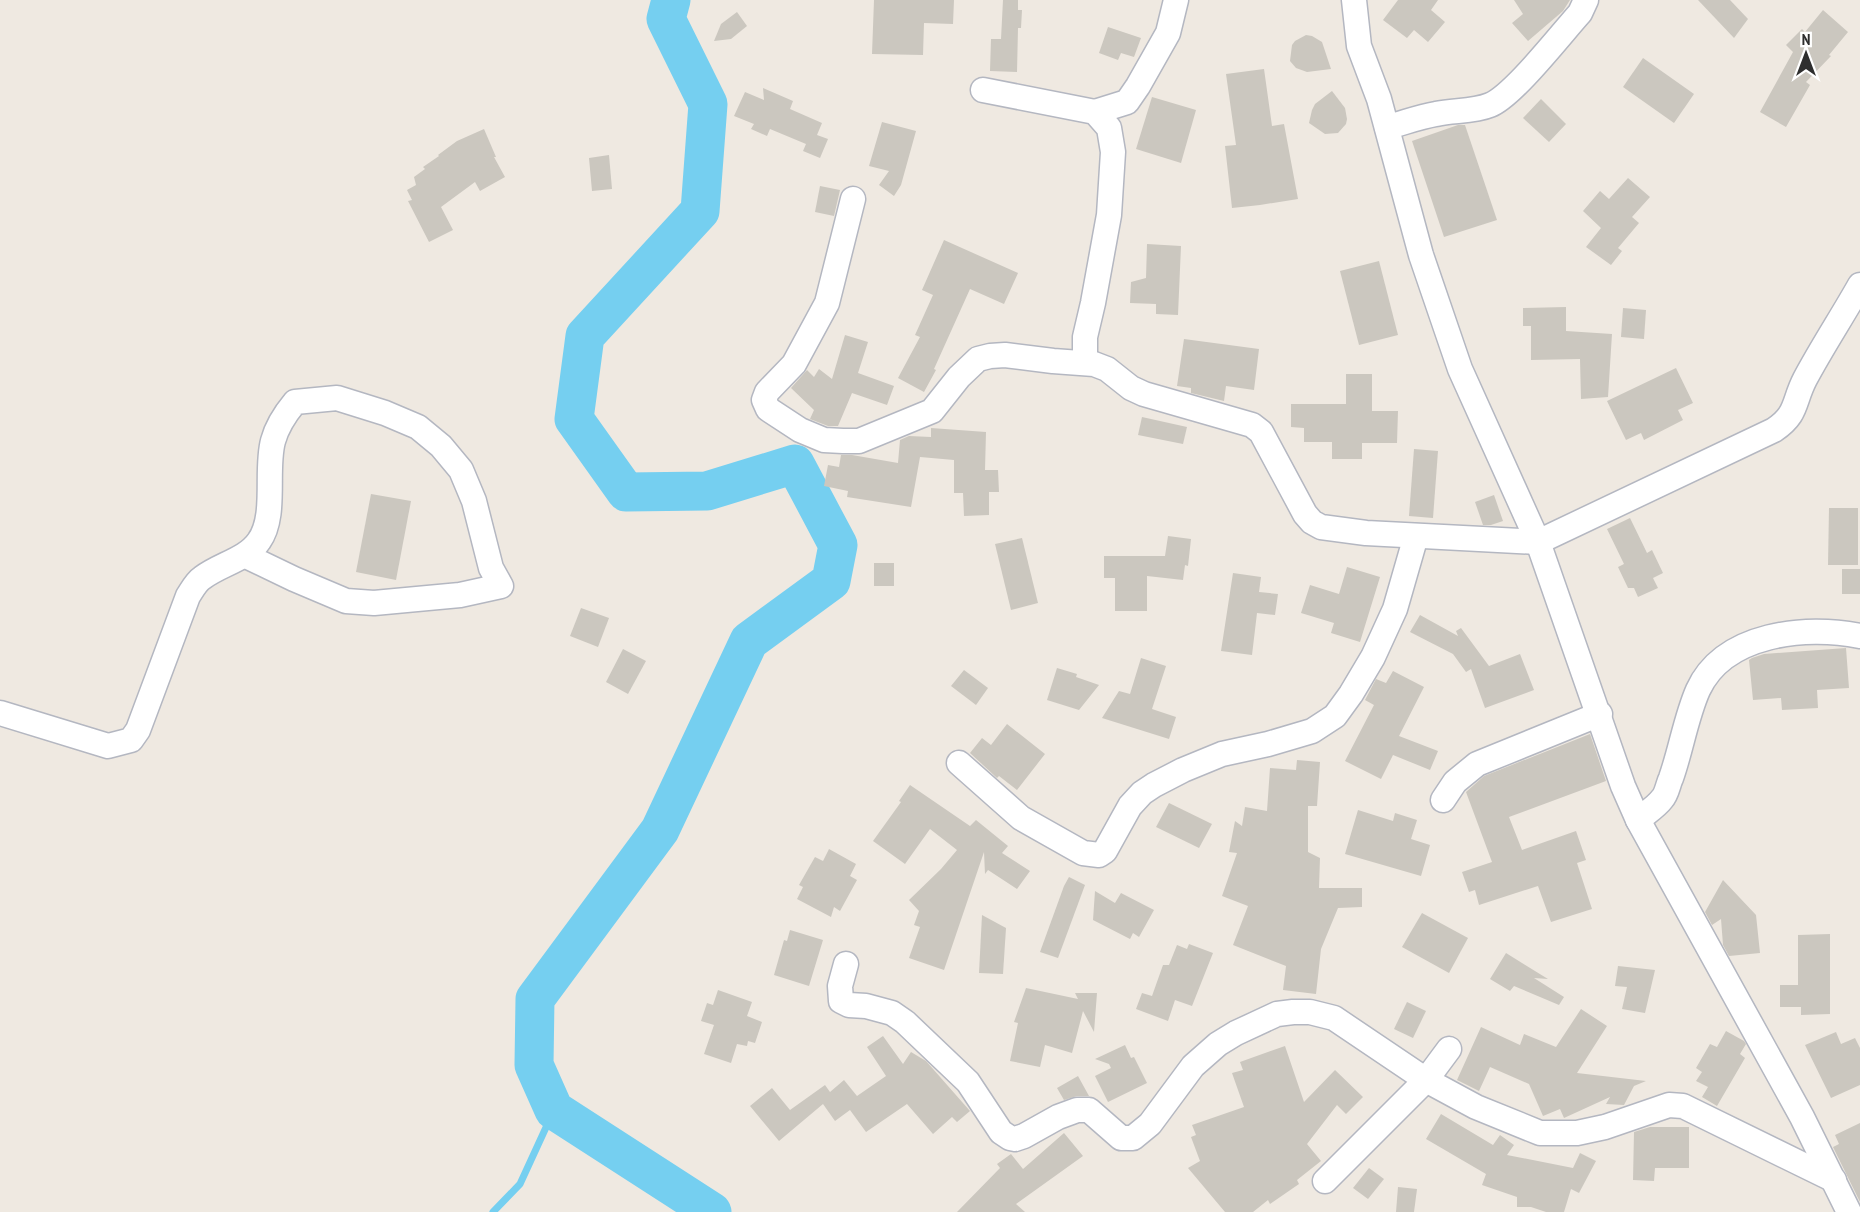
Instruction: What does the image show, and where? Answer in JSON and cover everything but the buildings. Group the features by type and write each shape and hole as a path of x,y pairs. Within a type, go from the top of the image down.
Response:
{"street":[{"path":"983,90 1095,112 1127,102 1168,33 1176,0"},
{"path":"1354,0 1359,46 1372,78 1387,127 1421,255 1460,369 1538,542 1600,714 1623,786 1638,820 1802,1117 1849,1212"},
{"path":"1387,127 1436,114 1473,110 1501,99 1520,81 1580,12 1586,0"},
{"path":"1084,362 1085,337 1109,215 1113,152 1109,128 1095,112"},
{"path":"852,198 827,303 794,364 767,392 764,400 768,409 800,430 824,440 859,441 932,411 959,377 978,359 990,356 1005,355 1084,362 1107,369 1131,388 1144,394 1252,425 1261,432 1305,514 1312,522 1321,527 1366,533 1538,542 1742,446 1786,422 1795,408 1803,382 1860,285"},
{"path":"0,714 108,746 131,740 138,730 188,596 200,579 244,555 259,541 267,526 272,443 279,422 295,402 337,398 385,413 418,427 441,446 461,470 474,501 491,568 501,586 460,595 374,603 346,601 244,555"},
{"path":"959,763 1021,818 1083,853 1099,855 1105,851 1130,806 1142,793 1183,770 1222,754 1312,731 1335,716 1373,657 1395,609 1416,536"},
{"path":"1638,820 1663,798 1675,768 1698,691 1710,670 1723,658 1751,643 1799,631 1860,636"},
{"path":"1443,800 1455,782 1477,764 1600,714"},
{"path":"846,964 840,986 841,1001 849,1005 866,1006 892,1013 905,1022 968,1082 1001,1132 1015,1139 1058,1117 1083,1109 1089,1110 1121,1138 1132,1138 1150,1124 1203,1055 1236,1033 1277,1014 1310,1012 1334,1018 1425,1080 1476,1107 1540,1133 1577,1133 1605,1127 1669,1105 1683,1107 1834,1180"},
{"path":"1325,1181 1425,1080 1449,1049"}],"waterway":[{"path":"671,0 666,19 708,104 700,211 585,336 574,419 626,492 707,491 795,464 838,545 831,581 749,641 660,830 535,999 534,1065 554,1110 712,1212"},
{"path":"493,1212 520,1184 554,1110"}]}
